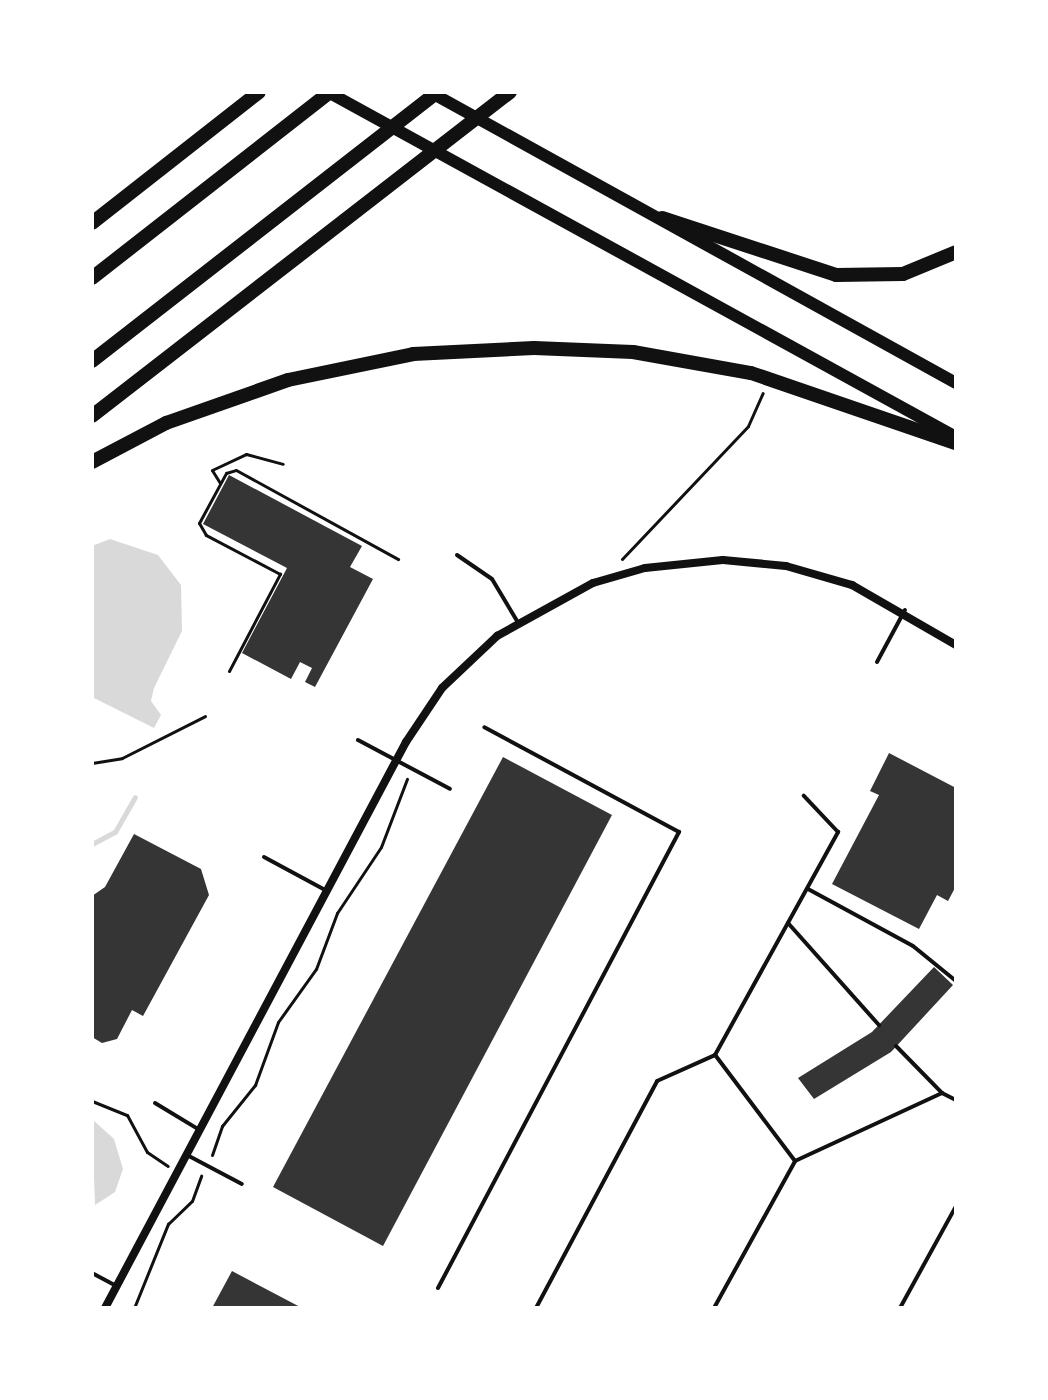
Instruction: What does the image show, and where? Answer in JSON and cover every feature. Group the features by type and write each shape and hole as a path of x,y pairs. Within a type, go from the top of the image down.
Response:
{"highway":[{"path":"92,223 259,92"},
{"path":"92,278 329,92"},
{"path":"92,361 437,92"},
{"path":"92,416 510,92"},
{"path":"662,218 836,275 903,274 956,252"},
{"path":"92,462 166,423 288,380 413,354 534,348 633,352 751,373 956,443"}],"main road":[{"path":"329,92 956,437"},
{"path":"430,92 956,383"}],"street":[{"path":"105,1308 396,760 442,688 517,621 626,572 723,560 810,571 905,610 956,645"}],"lane":[{"path":"457,555 492,579 517,621"},
{"path":"877,662 905,610"},
{"path":"438,1288 679,832 484,727"},
{"path":"358,740 450,789"},
{"path":"536,1308 657,1081 715,1055 838,832 804,796"},
{"path":"264,857 327,892"},
{"path":"808,889 913,946 956,981"},
{"path":"788,923 879,1025"},
{"path":"896,1046 942,1093 956,1100"},
{"path":"715,1055 795,1161"},
{"path":"714,1308 795,1161 942,1093"},
{"path":"155,1103 200,1130"},
{"path":"187,1155 242,1184"},
{"path":"900,1308 956,1206"},
{"path":"92,1273 117,1286"}],"path":[{"path":"622,559 748,426 763,393"},
{"path":"220,483 212,470 246,454 283,464"},
{"path":"229,671 280,574 206,535 199,523 220,483 236,470 398,559"},
{"path":"92,763 122,758 205,716"},
{"path":"134,1308 168,1224 192,1201 222,1126 255,1085 278,1022 316,969 337,913 381,847 413,769"},
{"path":"92,1101 127,1115 147,1152 178,1172"}],"shaded area":[{"path":"110,539 158,555 181,585 182,631 154,688 151,701 161,715 154,728 92,697 92,546"},
{"path":"92,1119 114,1139 123,1169 115,1192 95,1205"}],"building":[{"path":"229,475 362,546 350,567 373,579 315,687 305,682 312,668 300,662 291,679 242,653 287,568 203,524"},
{"path":"889,753 956,788 956,886 948,901 937,895 919,929 832,884 879,795 870,791"},
{"path":"503,757 612,815 383,1246 273,1187"},
{"path":"134,834 201,869 209,895 143,1016 132,1010 117,1039 102,1043 92,1037 92,896 105,887"},
{"path":"934,967 953,985 891,1052 814,1099 798,1078 872,1032"},
{"path":"232,1271 302,1308 212,1308"}],"waterway":[{"path":"92,844 115,832 135,797"}]}
